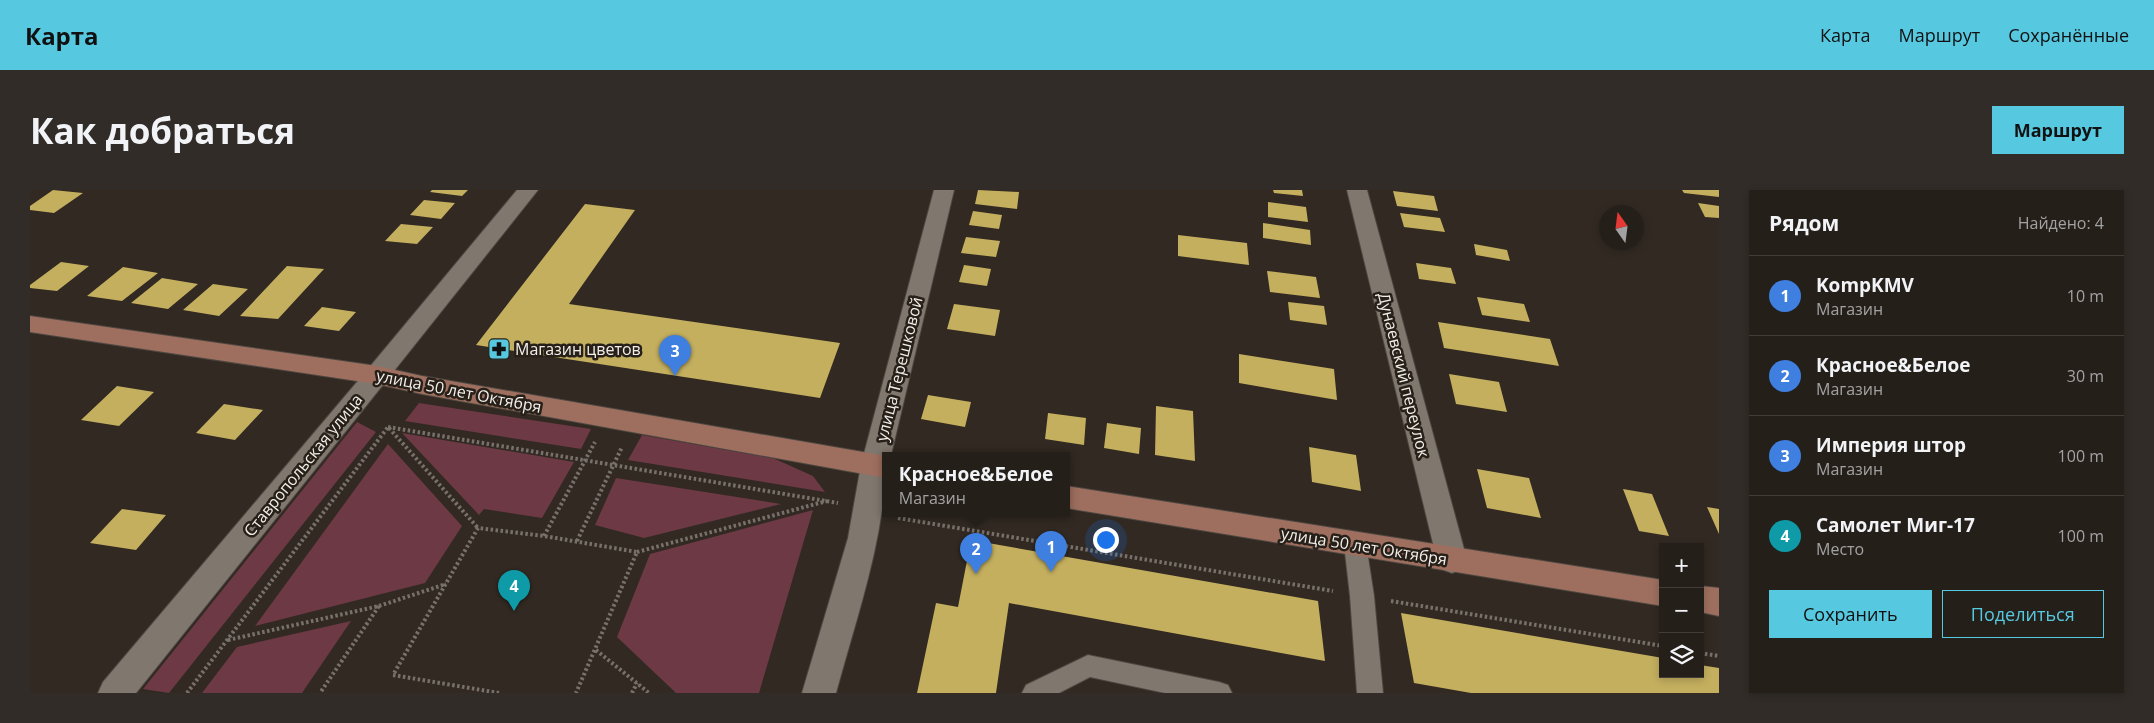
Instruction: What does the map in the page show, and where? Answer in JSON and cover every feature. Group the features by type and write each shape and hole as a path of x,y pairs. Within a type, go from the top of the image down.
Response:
{"main road":[{"name":"улица 50 лет Октября","path":"30,324 377,375 422,385 880,466"},
{"name":"улица 50 лет Октября","path":"1070,498 1659,592"},
{"path":"1704,600 1719,602"}],"street":[{"name":"Ставропольская улица","path":"115,693 405,343 528,190"},
{"name":"улица Терешковой","path":"883,452 944,190"},
{"name":"Дунаевский переулок","path":"1357,190 1452,560"},
{"name":"улица Терешковой","path":"819,693 863,538 867,512 880,466"}],"lane":[{"path":"1355,544 1362,596 1370,693"},
{"path":"1035,693 1088,666 1219,693"}],"path":[{"path":"544,536 608,418"},
{"path":"577,541 634,422"},
{"path":"388,427 830,500 867,512 882,515"},
{"path":"388,427 478,528 544,536 637,552 830,500"},
{"path":"187,693 388,427"},
{"path":"896,517 1659,645"},
{"path":"478,528 393,675 499,693"},
{"path":"576,693 637,552"},
{"path":"228,640 379,606 446,584"},
{"path":"320,693 379,606"},
{"path":"596,650 648,693"},
{"path":"1704,653 1719,656"},
{"path":"632,693 637,683"}],"shaded area":[{"path":"419,403 591,429 581,449 405,421"},
{"path":"357,422 376,432 169,693 143,689"},
{"path":"402,433 574,462 542,518 484,509 479,515"},
{"path":"642,435 773,458 813,476 825,492 628,460"},
{"path":"388,444 462,526 425,583 255,626"},
{"path":"616,478 781,504 644,538 595,525"},
{"path":"813,510 759,693 676,693 617,637 650,554"},
{"path":"351,621 302,693 202,693 237,647"}],"building":[{"path":"53,190 83,193 54,213 30,210 30,206"},
{"path":"432,190 468,190 462,196 430,192"},
{"path":"978,190 1019,192 1017,209 975,204"},
{"path":"1273,190 1302,190 1303,196 1274,193"},
{"path":"1682,190 1719,190 1719,197 1684,193"},
{"path":"1393,191 1434,196 1438,211 1397,206"},
{"path":"424,200 455,203 441,219 410,215"},
{"path":"1268,202 1306,207 1308,222 1268,217"},
{"path":"1698,203 1719,206 1719,218 1705,217"},
{"path":"585,204 635,210 569,304 840,343 820,398 476,345"},
{"path":"973,211 1002,215 999,229 969,225"},
{"path":"1400,213 1440,218 1445,232 1404,227"},
{"path":"1263,223 1310,230 1311,245 1263,238"},
{"path":"401,224 433,227 417,244 385,241"},
{"path":"1178,235 1247,243 1249,265 1178,256"},
{"path":"966,237 1000,241 996,257 961,253"},
{"path":"1474,244 1507,250 1510,261 1476,255"},
{"path":"61,262 89,266 57,291 30,288 30,285"},
{"path":"1416,263 1451,268 1456,284 1419,279"},
{"path":"964,265 991,269 987,286 959,282"},
{"path":"287,266 324,269 278,319 240,316"},
{"path":"123,267 158,273 122,301 87,296"},
{"path":"1267,271 1316,277 1320,298 1270,292"},
{"path":"162,278 198,284 168,309 131,303"},
{"path":"213,284 248,289 219,316 183,310"},
{"path":"1477,297 1524,304 1530,322 1482,315"},
{"path":"1288,302 1324,306 1327,325 1290,320"},
{"path":"954,304 1000,310 995,336 947,329"},
{"path":"322,307 356,312 339,331 304,326"},
{"path":"1438,322 1550,339 1559,366 1444,348"},
{"path":"1239,354 1334,369 1337,400 1239,383"},
{"path":"1449,374 1499,382 1507,412 1456,404"},
{"path":"117,386 154,392 119,426 81,420"},
{"path":"928,395 971,402 965,427 921,419"},
{"path":"224,404 263,410 235,440 196,433"},
{"path":"1156,406 1193,411 1195,461 1155,455"},
{"path":"1048,413 1086,418 1084,445 1045,439"},
{"path":"1107,423 1141,428 1139,454 1104,448"},
{"path":"1309,447 1356,455 1361,491 1312,482"},
{"path":"1477,469 1529,478 1541,518 1487,508"},
{"path":"1623,489 1652,494 1669,536 1639,531"},
{"path":"1707,507 1719,509 1719,534"},
{"path":"122,509 166,515 136,550 90,543"},
{"path":"971,540 1318,601 1325,661 1009,603 996,693 917,693 936,603 958,607"},
{"path":"1401,613 1659,657 1659,678 1704,678 1704,666 1719,668 1719,693 1471,693 1414,683"}],"place":[{"name":"Магазин цветов","path":"499,349"},
{"name":"Империя штор","path":"675,376"},
{"name":"KompKMV","path":"1051,572"},
{"name":"Красное&Белое","path":"976,574"},
{"name":"Самолет Миг-17","path":"514,611"}]}
